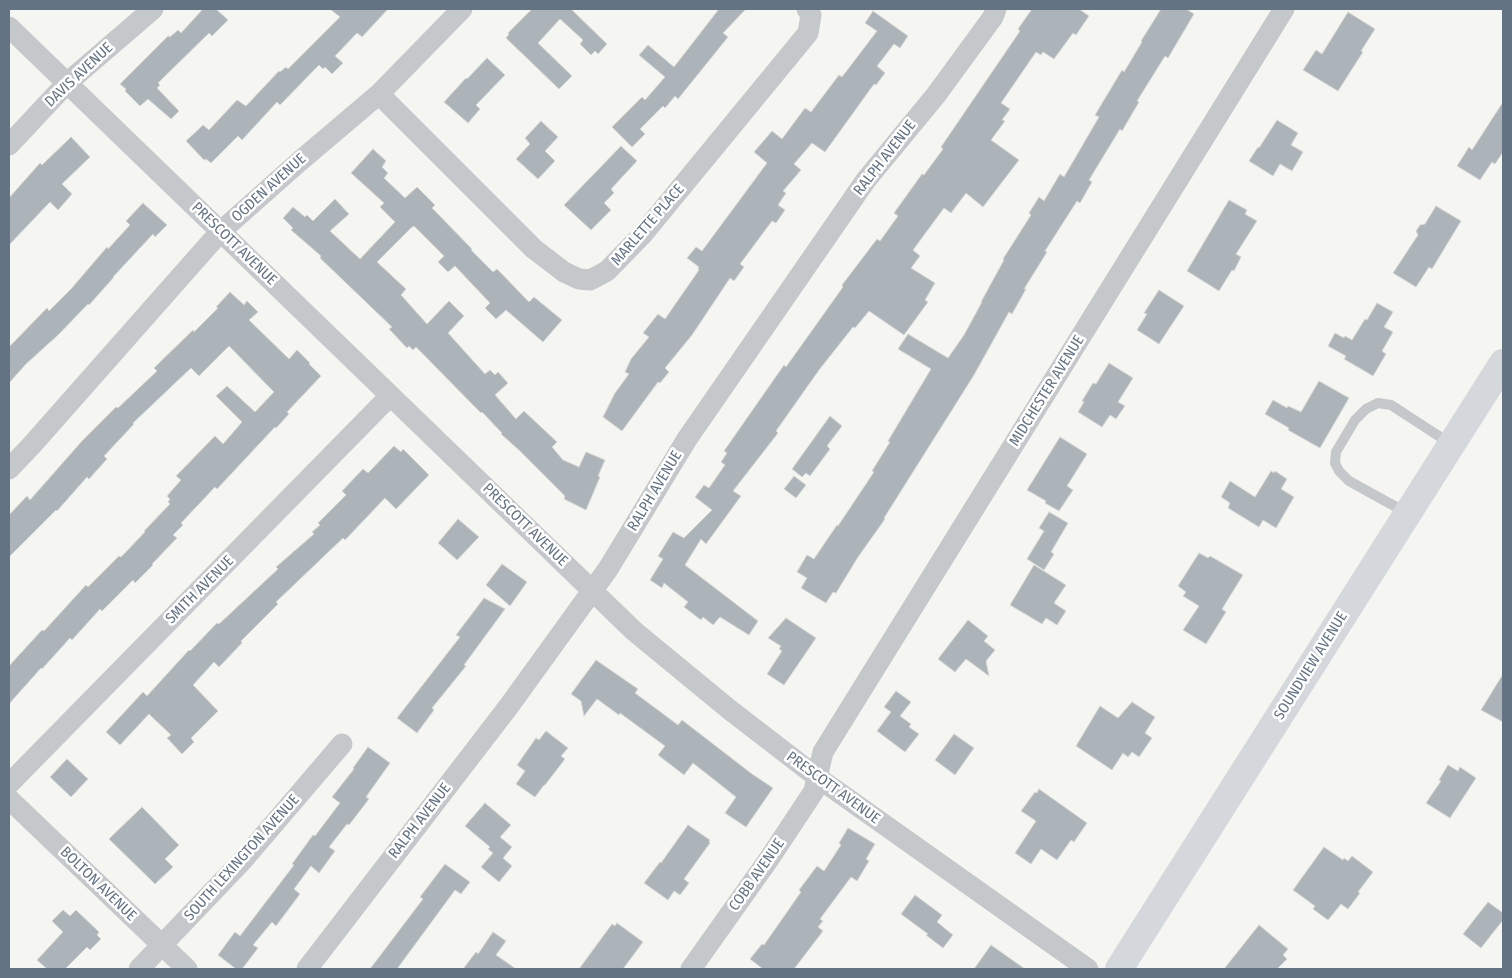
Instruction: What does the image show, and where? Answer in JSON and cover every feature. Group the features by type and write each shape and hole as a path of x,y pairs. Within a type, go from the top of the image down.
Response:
{"street":[{"name":"DAVIS AVENUE","path":"9,145 68,83 153,9"},
{"name":"OGDEN AVENUE","path":"9,469 220,232 379,94 462,9"},
{"name":"MARLETTE PLACE","path":"379,94 534,249 564,272 579,279 590,280 607,271 642,234 808,33 811,15 807,9"},
{"name":"RALPH AVENUE","path":"307,969 510,706 608,569 686,439 849,204 866,180 936,95 993,17 996,9"},
{"name":"MIDCHESTER AVENUE","path":"817,777 823,752 1284,9"},
{"name":"PRESCOTT AVENUE","path":"9,27 634,631 730,710 817,777 1088,969"},
{"name":"SOUNDVIEW AVENUE","path":"1119,969 1503,363"},
{"name":"SMITH AVENUE","path":"9,784 390,396"},
{"name":"SOUTH LEXINGTON AVENUE","path":"139,969 243,860 342,744"},
{"name":"COBB AVENUE","path":"691,969 770,859 814,791 817,777"},
{"name":"BOLTON AVENUE","path":"9,800 187,969"}],"lane":[{"path":"1408,513 1349,481 1339,471 1335,463 1336,452 1355,420 1366,409 1378,403 1391,404 1452,444"}],"building":[{"path":"203,9 216,9 228,20 212,36 209,33 158,83 160,85 157,88 179,111 171,119 148,99 140,106 120,84 168,36 170,37 178,30 181,33"},
{"path":"330,9 388,9 362,37 357,33 335,56 343,63 332,74 325,67 323,69 319,65 280,105 277,102 242,140 238,136 211,163 206,159 204,160 186,141 203,125 209,130 237,100 246,106 279,71 286,67 288,69 340,17"},
{"path":"532,9 571,9 607,44 598,54 595,51 591,55 580,44 583,40 560,19 538,43 572,76 559,89 506,38 508,33"},
{"path":"719,9 746,9 723,33 728,37 678,99 675,96 665,108 663,106 640,129 645,134 632,147 612,127 642,97 645,100 665,77 639,55 648,45 674,67"},
{"path":"1032,9 1079,9 1089,16 1076,35 1073,33 1054,59 1043,52 1041,55 1036,52 1001,103 1010,109 1002,120 1005,121 991,140 1019,160 983,207 966,193 951,213 944,208 913,250 920,256 911,268 935,283 925,300 928,302 904,335 869,311 855,328 853,327 819,370 776,431 778,433 733,491 741,496 706,544 701,539 685,565 758,621 749,635 720,617 713,625 703,617 701,620 684,607 688,602 664,583 662,588 650,580 663,559 658,556 673,532 684,538 712,510 695,497 704,485 709,488 725,465 721,462 727,453 724,451 784,365 786,367 843,287 842,285 877,239 880,241 898,216 894,213 943,149 941,147 1020,31 1018,29"},
{"path":"1161,9 1186,9 1194,14 1168,58 1165,56 1137,101 1139,102 1122,131 1120,129 1089,180 1092,182 1080,203 1077,201 1045,251 1047,252 1024,289 1026,289 1012,314 1009,312 974,375 885,519 858,557 836,593 833,592 826,603 801,588 807,578 797,572 807,555 814,559 874,472 872,471 890,442 888,441 931,369 898,349 908,334 948,358 964,335 1003,259 1031,215 1029,213 1039,197 1044,201 1060,174 1064,177 1099,117 1095,115 1122,70 1124,72"},
{"path":"873,11 908,36 900,48 894,44 877,66 885,73 876,85 874,84 825,152 812,143 794,164 801,170 783,191 786,193 778,205 785,210 776,223 772,221 740,264 744,267 734,281 730,278 692,335 665,368 669,372 660,383 658,382 622,431 603,417 615,393 629,374 625,372 631,359 649,337 643,333 658,314 665,319 699,270 699,267 687,258 696,247 702,251 767,163 754,152 772,131 782,139 805,108 811,112 839,75 842,77 877,31 865,23"},
{"path":"1348,12 1375,29 1338,91 1303,70 1316,50 1322,54"},
{"path":"487,58 505,75 476,105 480,109 468,123 444,102"},
{"path":"1503,102 1503,152 1495,164 1492,162 1480,180 1457,166 1469,147 1472,150"},
{"path":"1277,120 1298,133 1291,145 1303,152 1292,171 1280,164 1273,176 1249,161"},
{"path":"541,121 558,137 545,151 555,161 538,179 516,159 530,144 525,138"},
{"path":"71,137 90,157 62,184 72,194 58,210 50,202 9,245 9,198 40,163 42,165"},
{"path":"621,146 637,161 611,189 614,193 604,203 611,210 591,230 564,205"},
{"path":"373,149 386,161 382,167 388,173 384,178 405,198 417,187 435,205 432,208 493,272 497,269 529,302 534,297 562,320 543,342 506,310 496,319 485,308 490,303 455,266 448,272 438,262 444,256 414,226 377,262 406,289 401,295 427,324 449,301 464,316 448,333 485,374 490,370 495,375 498,372 508,383 495,395 516,419 524,411 557,442 552,447 563,460 579,467 586,452 605,460 586,510 564,499 565,496 416,347 413,350 409,346 407,348 389,329 392,327 320,258 321,256 291,230 293,228 283,218 293,207 313,221 335,199 349,214 330,231 360,259 395,222 380,207 384,203 351,173"},
{"path":"1229,200 1247,210 1245,214 1257,221 1236,254 1241,257 1234,271 1232,270 1219,291 1187,271"},
{"path":"143,203 167,225 155,237 153,234 89,305 26,364 9,383 9,347 47,308 49,311 71,289 107,247 108,249 130,225 126,221"},
{"path":"1436,206 1461,221 1432,269 1429,267 1416,287 1393,273 1418,235 1416,231 1420,225 1425,224"},
{"path":"1159,290 1184,306 1159,344 1137,330 1147,314 1144,313"},
{"path":"230,292 244,305 247,301 258,312 249,320 289,359 297,350 321,376 287,412 289,414 276,428 181,523 183,525 173,535 177,538 153,565 135,583 133,580 102,611 100,609 72,640 70,638 41,668 9,704 9,666 86,585 88,587 119,556 121,557 170,504 168,502 170,499 167,496 181,480 176,476 215,436 223,444 242,422 216,396 227,386 255,412 274,392 229,346 199,376 191,368 133,423 104,456 107,459 89,479 87,477 57,511 9,557 9,515 27,496 30,500 82,441 116,407 118,408 157,371 154,368 218,308 216,307"},
{"path":"1377,303 1393,312 1384,327 1393,332 1382,351 1386,354 1373,376 1344,359 1346,356 1328,346 1335,333 1352,340"},
{"path":"1109,363 1133,378 1118,402 1125,406 1116,419 1110,415 1102,427 1078,412 1084,402 1082,401 1093,383 1096,384"},
{"path":"1319,381 1349,398 1320,448 1288,430 1289,428 1265,414 1273,400 1287,408 1288,406 1301,412"},
{"path":"830,416 842,426 827,446 830,449 810,476 806,473 802,477 792,469"},
{"path":"1060,437 1087,454 1067,486 1073,490 1059,511 1027,490"},
{"path":"394,446 401,452 403,449 429,475 396,509 385,498 345,540 343,538 276,602 278,604 241,641 242,643 219,667 214,662 193,685 218,711 191,738 194,742 182,754 167,738 171,735 149,714 120,745 106,732 143,692 147,696 189,650 278,569 276,567 314,534 312,532 320,525 318,523 346,495 342,491 363,469 368,473"},
{"path":"1271,471 1274,473 1275,471 1287,479 1281,489 1294,497 1276,528 1263,520 1259,527 1228,508 1230,503 1221,497 1230,481 1255,497"},
{"path":"794,476 806,485 796,498 784,489"},
{"path":"1049,512 1068,523 1051,552 1054,554 1044,570 1027,559 1044,531 1039,528"},
{"path":"458,519 479,537 457,560 438,543"},
{"path":"1199,553 1208,558 1210,556 1243,575 1222,609 1226,612 1206,644 1183,630 1199,606 1183,596 1186,592 1178,586"},
{"path":"502,564 527,582 510,606 486,585"},
{"path":"1034,565 1066,585 1054,603 1066,611 1057,625 1046,618 1042,624 1010,605"},
{"path":"484,598 505,609 464,665 466,666 432,708 434,710 417,733 397,718 460,637 456,635"},
{"path":"786,618 816,638 784,685 767,674 782,651 779,649 781,646 768,638"},
{"path":"968,620 988,636 984,641 995,650 986,661 989,676 966,659 955,672 938,659"},
{"path":"596,660 638,689 635,693 678,725 682,720 773,788 746,827 725,813 736,797 693,763 684,775 658,755 665,746 620,713 619,715 597,699 584,716 581,701 571,694"},
{"path":"1503,674 1503,722 1481,710"},
{"path":"896,691 911,702 900,716 911,724 909,727 919,734 905,752 877,731 891,712 884,707"},
{"path":"1132,702 1155,717 1145,733 1152,738 1139,757 1132,752 1128,757 1123,753 1112,770 1076,746 1100,706 1118,718"},
{"path":"546,731 568,748 561,756 565,759 535,797 516,784 525,771 517,765 536,738 539,740"},
{"path":"954,734 974,748 955,775 935,760"},
{"path":"368,747 390,763 366,797 369,799 329,847 335,851 319,873 311,866 294,889 300,894 276,926 272,922 253,945 258,948 242,969 236,969 218,955 235,932 240,936 294,865 292,864 313,835 315,836 340,803 332,797"},
{"path":"67,759 88,779 71,797 50,777"},
{"path":"1448,765 1458,771 1460,767 1476,778 1450,818 1426,803 1441,781 1439,780"},
{"path":"1039,789 1087,823 1074,842 1071,840 1057,860 1041,849 1031,864 1015,853 1036,821 1021,811"},
{"path":"485,803 511,825 500,837 512,847 503,858 512,866 499,882 481,867 493,853 488,849 490,847 465,826"},
{"path":"142,807 179,845 165,859 173,867 155,884 109,839"},
{"path":"688,825 710,840 710,843 684,879 689,883 680,895 674,891 668,900 644,883"},
{"path":"848,828 875,844 866,859 869,861 857,881 851,877 820,919 823,921 818,927 823,931 794,969 763,969 750,959 762,944 764,945 801,892 799,890 817,866 824,871 841,845 839,843"},
{"path":"1324,847 1343,860 1344,858 1348,861 1352,856 1373,872 1348,909 1341,904 1328,920 1313,909 1315,906 1293,890"},
{"path":"445,864 470,882 461,894 455,890 397,969 370,969 423,899 420,897"},
{"path":"915,895 942,915 937,922 953,935 943,948 901,914"},
{"path":"1488,902 1503,913 1503,920 1481,948 1463,934"},
{"path":"63,910 70,916 76,910 99,932 97,935 101,939 90,950 87,947 65,969 47,969 37,960 63,932 52,921"},
{"path":"617,923 643,942 623,969 579,969 612,924 615,926"},
{"path":"1259,925 1288,949 1283,955 1287,959 1277,969 1224,969"},
{"path":"493,932 506,941 496,955 516,969 463,969 476,952 478,954"},
{"path":"991,945 1025,969 974,969"}]}
